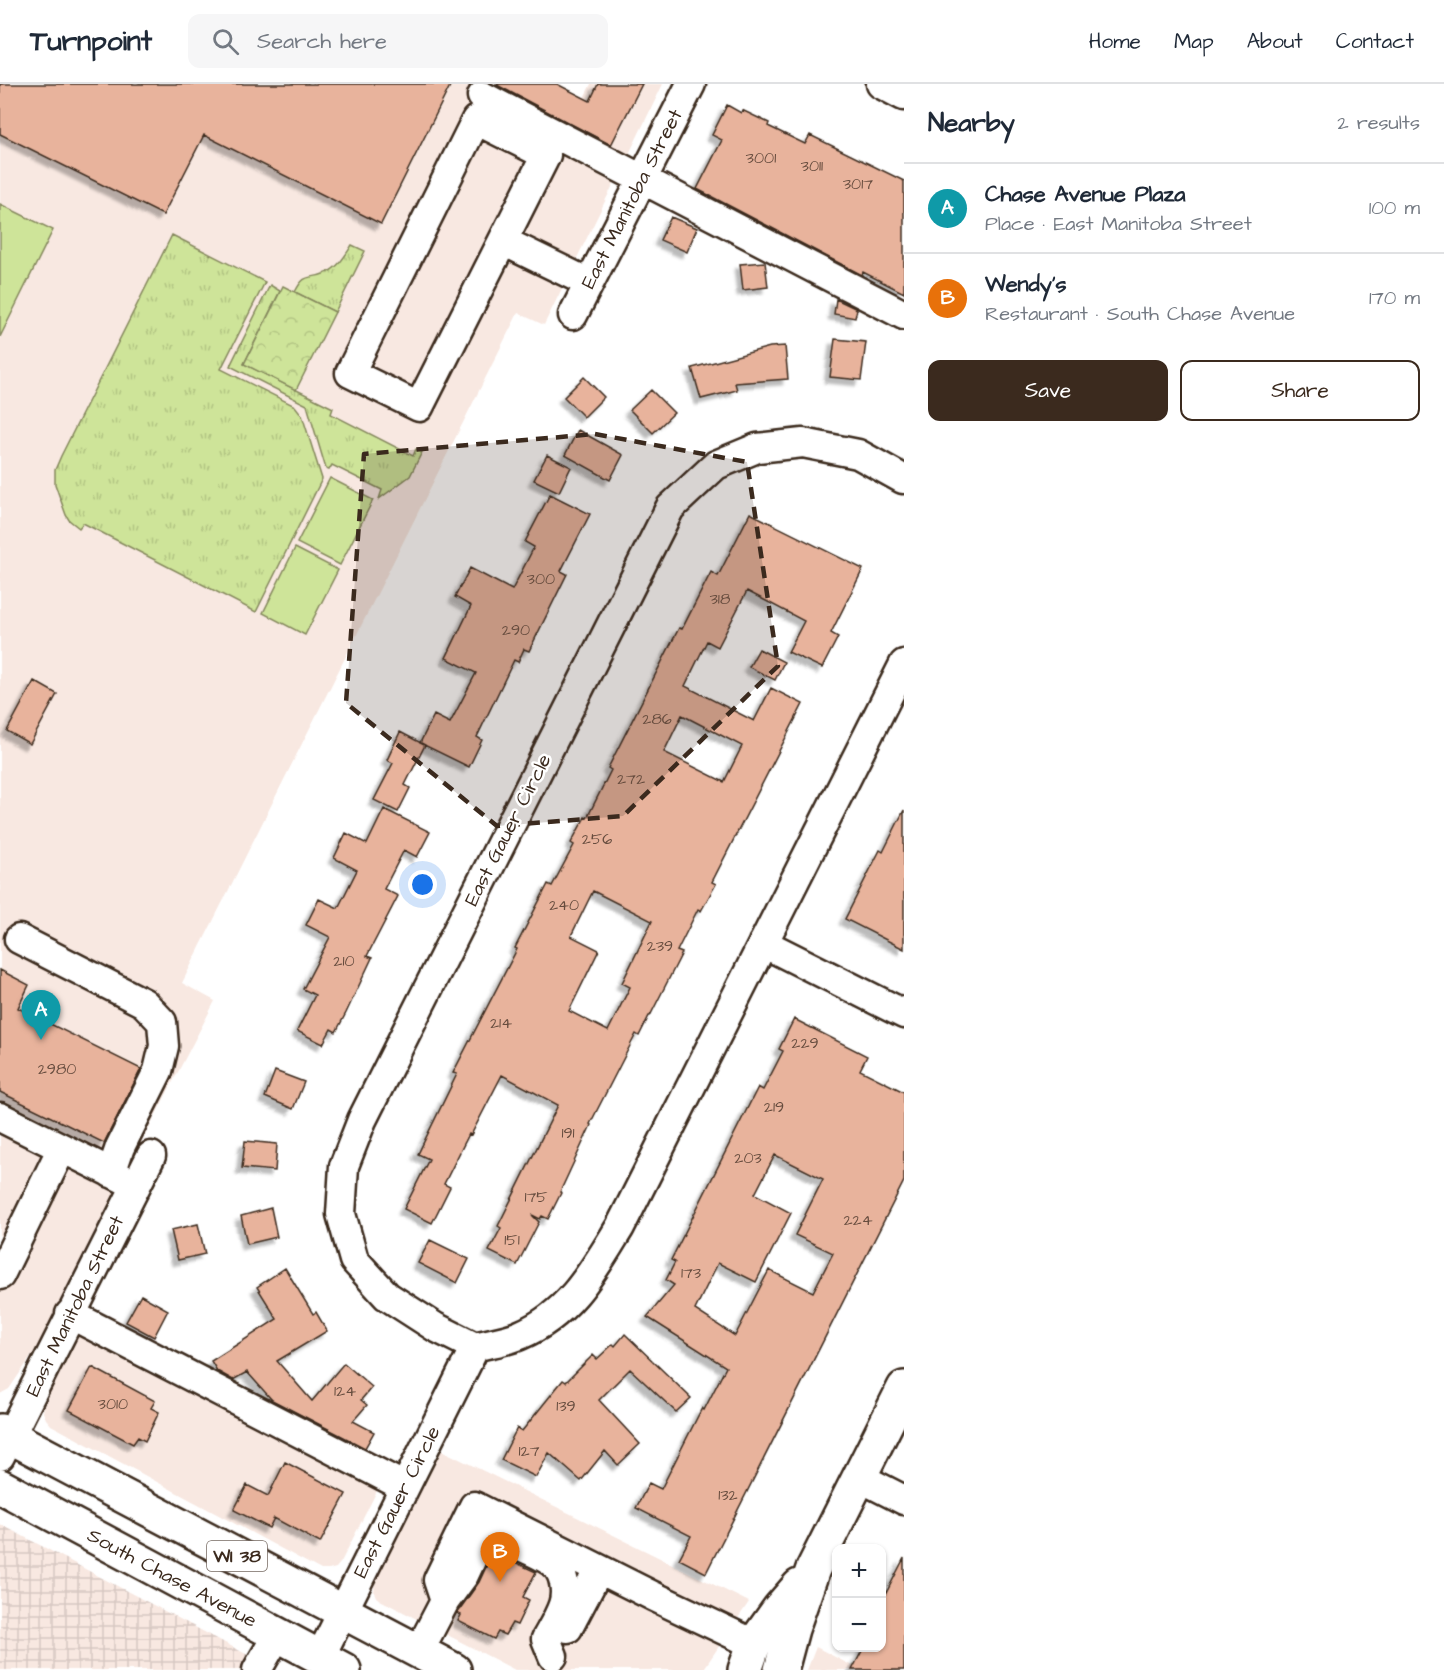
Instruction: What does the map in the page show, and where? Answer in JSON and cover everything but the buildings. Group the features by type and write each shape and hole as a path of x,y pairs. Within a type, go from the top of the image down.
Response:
{"main road":[{"path":"781,1670 792,1629 813,1569 904,1388"},
{"name":"WI 38","path":"3,1441 343,1611 454,1670"},
{"name":"South Chase Avenue","path":"0,1486 332,1663"},
{"path":"724,1670 750,1657 779,1609 813,1569"}],"street":[{"name":"East Manitoba Street","path":"573,315 691,84"},
{"path":"880,84 904,96"},
{"path":"482,96 904,315"},
{"path":"476,120 546,155 503,241 419,407 350,373 476,120"},
{"path":"503,241 589,283"},
{"name":"East Gauer Circle","path":"332,1663 343,1611 475,1347 435,1328 387,1296 354,1260 341,1214 344,1166 367,1109 670,508 716,465 757,448 803,443 858,454 904,479"},
{"path":"475,1347 520,1335 558,1313 589,1278 620,1227 904,664"},
{"path":"19,939 144,1003 162,1022 164,1047 158,1071 120,1147 123,1179"},
{"path":"763,943 904,1014"},
{"path":"0,1117 123,1179"},
{"path":"0,1275 62,1148"},
{"name":"East Manitoba Street","path":"3,1441 70,1314 123,1179 151,1156"},
{"path":"70,1314 405,1487"},
{"path":"860,1477 904,1500"},
{"path":"445,1601 438,1580 474,1506 599,1569 750,1657"},
{"path":"419,1651 445,1601 464,1575 481,1539 488,1534 495,1535 547,1559 556,1566 563,1579 565,1592 563,1605 546,1639 550,1663"},
{"path":"550,1663 599,1569"},
{"path":"257,1670 278,1635"}],"highlighted area":[{"path":"595,434 747,462 778,666 623,816 497,826 346,703 364,454"}],"shaded area":[{"path":"0,84 480,84 610,173 615,181 544,325 518,313 182,983 215,1001 35,1351 9,1389 0,1394"},
{"path":"591,84 663,84 629,154 618,157 567,131"},
{"path":"77,1327 380,1485 336,1568 321,1570 51,1425 43,1412 44,1406 57,1365"},
{"path":"439,1449 749,1602 703,1670 515,1670 380,1600 374,1592 375,1580"},
{"path":"0,1524 276,1670 0,1670"},
{"path":"816,1647 860,1670 807,1670"}],"green space":[{"path":"0,204 53,230 0,337"},
{"path":"172,235 265,282 221,369 295,406 302,415 322,479 256,612 83,523 79,528 66,515 55,484 55,470 61,456"},
{"path":"352,245 365,251 335,312 295,292 305,279 326,273 334,268"},
{"path":"270,285 280,291 244,364 333,408 331,414 413,456 416,449 422,452 410,476 379,499 382,490 332,465 329,470 326,469 307,405 230,366"},
{"path":"283,286 335,312 296,390 244,364"},
{"path":"330,478 373,500 340,565 297,543"},
{"path":"295,548 338,570 305,635 263,613"}],"place":[{"name":"Chase Avenue Plaza","path":"41,1040"},
{"name":"Wendy's","path":"500,1582"}]}
